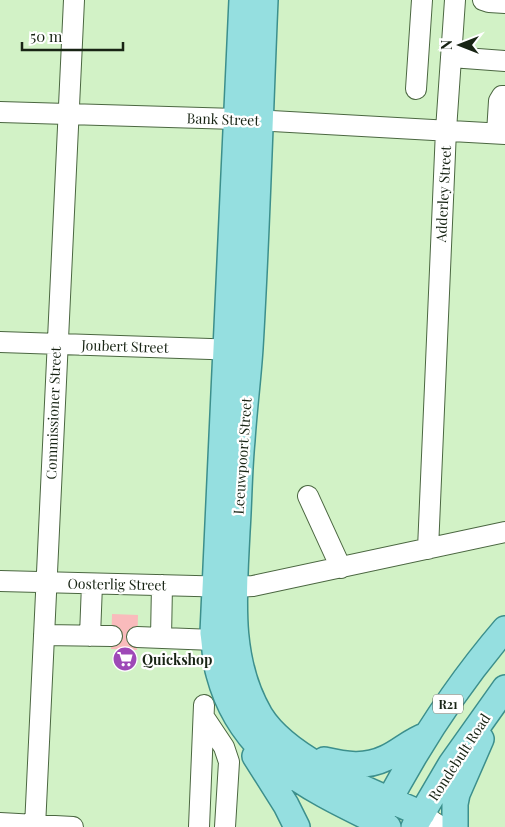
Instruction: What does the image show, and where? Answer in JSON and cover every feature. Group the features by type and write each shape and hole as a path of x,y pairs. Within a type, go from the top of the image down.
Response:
{"main road":[{"name":"Leeuwpoort Street","path":"242,0 248,120 250,350 242,441 225,586 214,640 219,673 227,698 242,727 278,766 296,779 380,825"},
{"name":"Leeuwpoort Street","path":"265,0 248,120 226,349 225,586 238,658 246,684 261,716 278,737 300,754 328,770 389,799 426,823"},
{"name":"R21","path":"380,825 389,799 427,735 457,691 505,629"},
{"name":"Rondebult Road","path":"426,823 451,764 505,688"},
{"path":"455,827 457,794 480,745 486,714"},
{"path":"242,727 249,745 286,805 297,827"},
{"path":"300,754 348,765 362,765 386,758 408,743 427,735"}],"street":[{"name":"Commissioner Street","path":"35,826 56,344 74,0"},
{"path":"416,89 422,0"},
{"name":"Adderley Street","path":"428,549 446,130 455,0"},
{"path":"484,0 505,3"},
{"path":"451,57 505,61"},
{"path":"501,134 500,101 502,96 505,96"},
{"name":"Bank Street","path":"0,112 248,120 501,134"},
{"name":"Joubert Street","path":"0,342 250,350"},
{"path":"308,496 341,568"},
{"name":"Oosterlig Street","path":"0,581 225,586 268,583 505,532"},
{"path":"90,636 92,584"},
{"path":"161,638 162,585"},
{"path":"44,635 112,636"},
{"path":"138,636 214,640"},
{"path":"199,827 204,711 224,747 229,762 225,827"},
{"path":"0,823 73,827"}],"building":[{"path":"112,614 138,615 137,650 111,649"}],"place":[{"name":"Quickshop","path":"125,659"}]}
